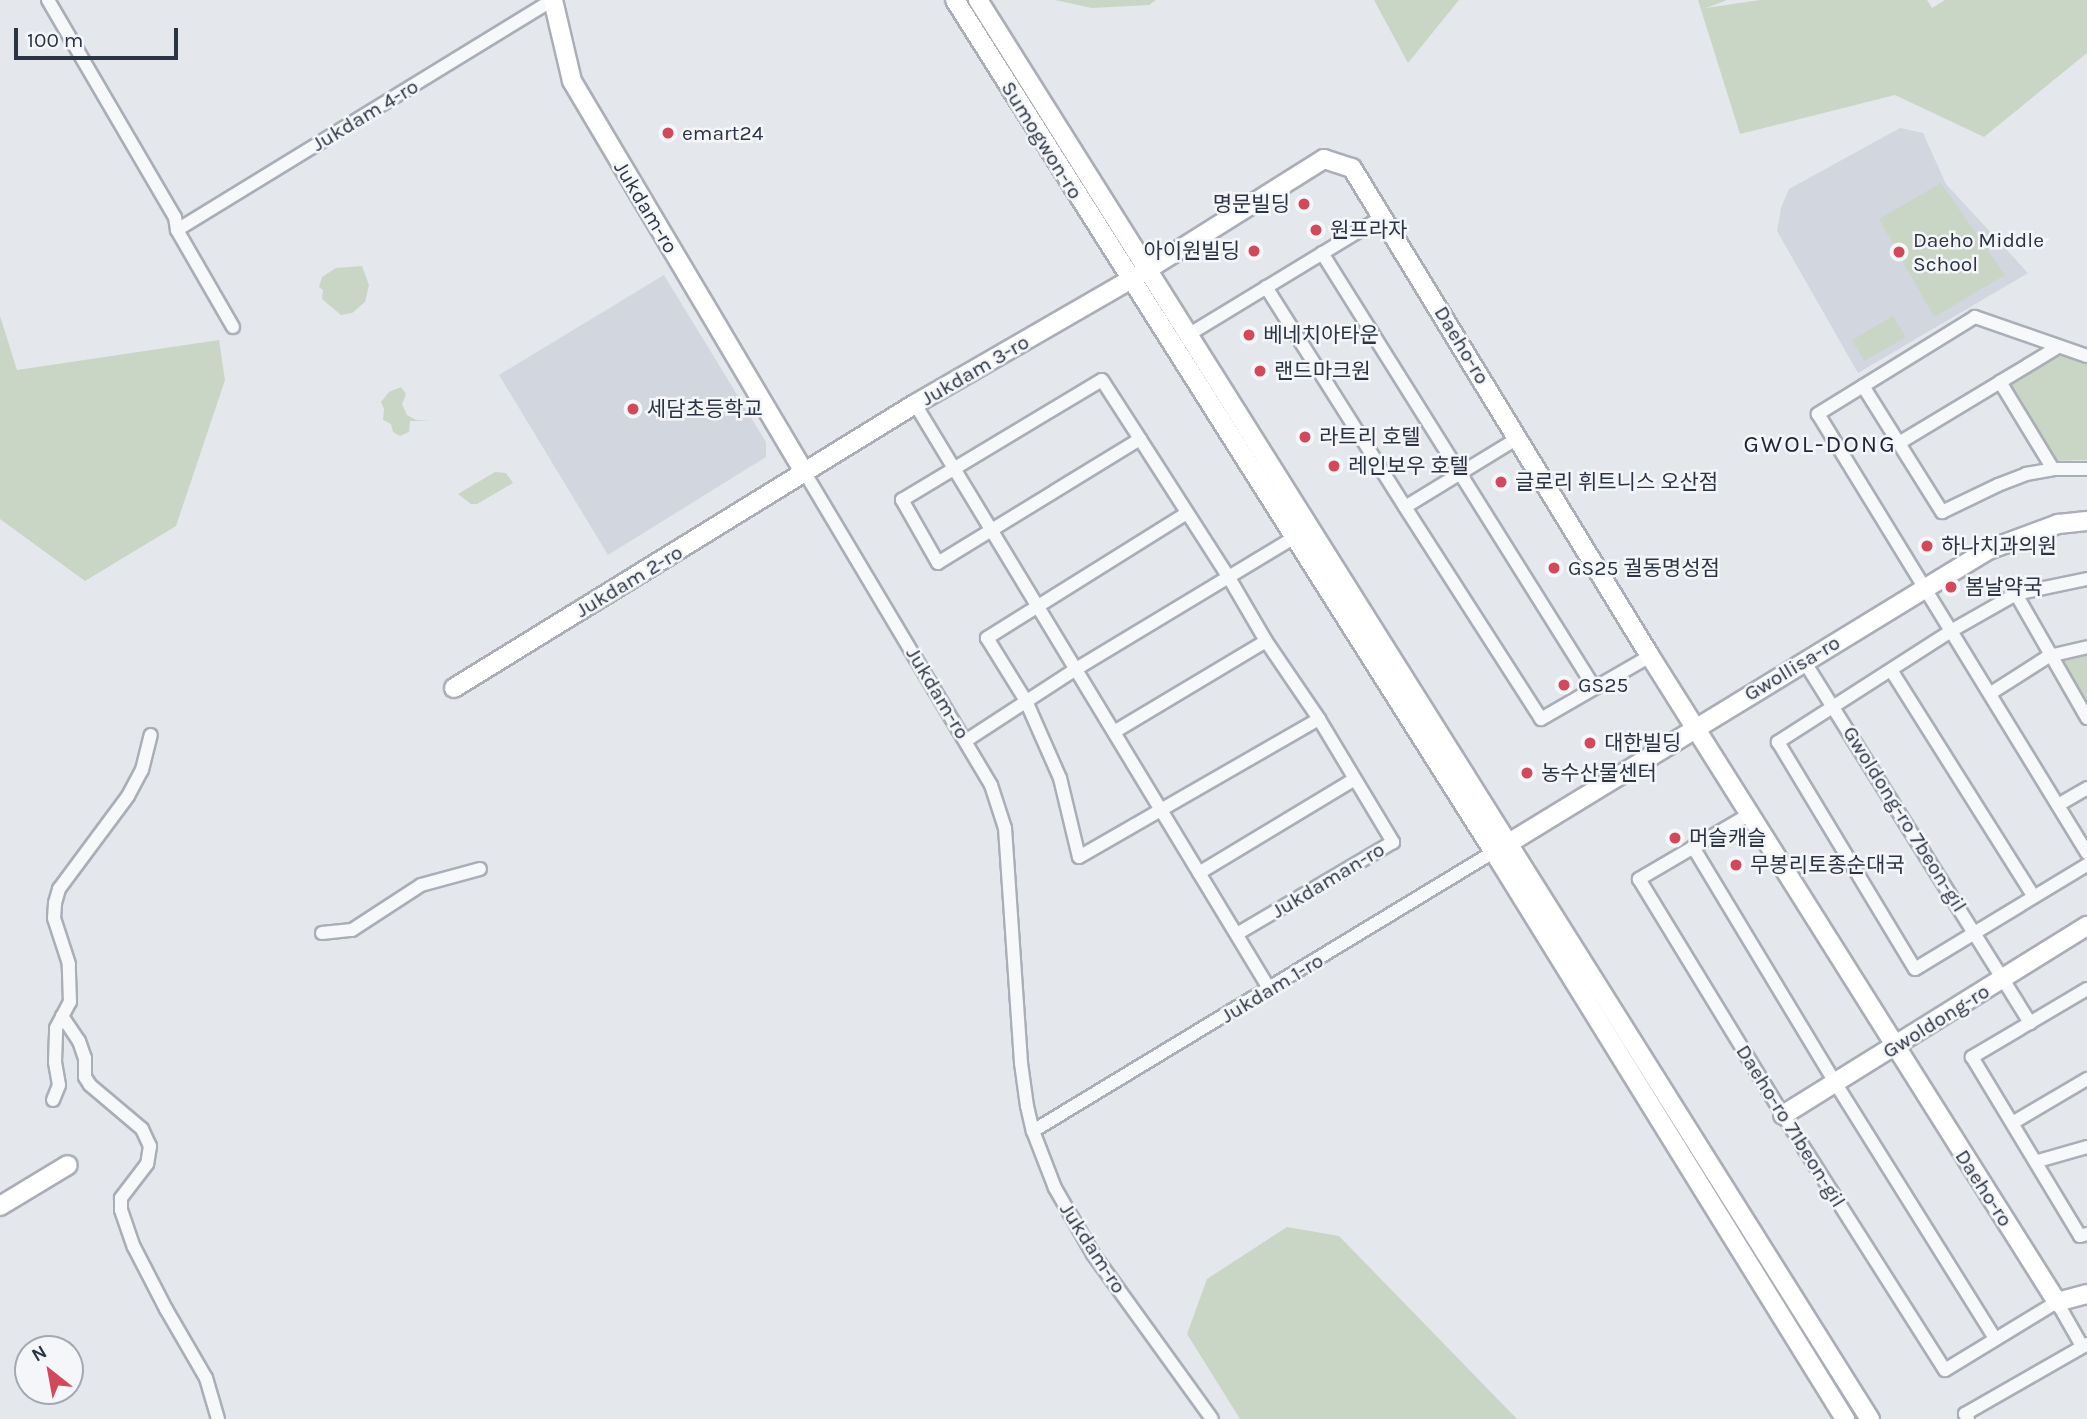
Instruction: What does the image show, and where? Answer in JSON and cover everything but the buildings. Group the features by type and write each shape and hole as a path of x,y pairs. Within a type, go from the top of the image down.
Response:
{"street":[{"path":"48,0 175,217 177,230 233,327"},
{"name":"Jukdam 4-ro","path":"177,230 553,0"},
{"name":"Jukdam-ro","path":"553,0 572,81 967,740 991,785 1005,828 1021,1063 1033,1131 1055,1188 1093,1254 1212,1419"},
{"name":"Sumogwon-ro","path":"955,0 1130,280 1302,532"},
{"name":"Sumogwon-ro","path":"978,0 1188,335 1302,532"},
{"name":"Daeho-ro","path":"1147,270 1324,159 1352,167 1650,656 1697,726 1895,1047 2057,1302"},
{"path":"1188,335 1384,216"},
{"path":"1322,253 1459,476 1594,687"},
{"name":"Jukdam 3-ro","path":"805,473 915,404 1147,270"},
{"path":"1266,287 1541,719 1650,656"},
{"path":"2087,356 1976,317 1818,414 2087,853"},
{"path":"1899,443 2058,347"},
{"name":"Jukdaman-ro","path":"1140,439 939,563 902,500 1102,380 1140,439 1187,513 1228,576 1266,641 1319,719 1393,842 1237,934"},
{"path":"2000,382 2053,470"},
{"path":"1863,386 1942,512 2026,474 2087,469"},
{"path":"915,404 1270,990"},
{"path":"1405,507 1518,438"},
{"name":"Jukdam 2-ro","path":"454,688 805,473"},
{"path":"1187,513 987,638 1026,701 1060,778 1079,857 1319,719"},
{"name":"Gwollisa-ro","path":"1502,847 1925,586 1988,550 2059,524 2087,521"},
{"path":"967,740 1076,669 1302,532 1872,1419"},
{"path":"2087,579 2016,594 1951,631 1778,742 1916,970 2087,865"},
{"path":"2016,594 2049,656 2087,718"},
{"path":"1114,732 1266,641"},
{"path":"1991,693 2049,656 2087,647"},
{"name":"Gwoldong-ro 7beon-gil","path":"1804,661 2030,1023"},
{"path":"1891,670 2034,897"},
{"path":"52,1100 60,1085 55,1062 55,1028 70,1002 69,964 54,918 59,889 128,796 142,770 151,735"},
{"path":"1199,873 1355,779"},
{"path":"2058,805 2087,788"},
{"name":"Daeho-ro 71beon-gil","path":"1750,814 1639,879 1783,1115 1945,1370 2057,1302"},
{"path":"1502,847 1845,1419"},
{"name":"Jukdam 1-ro","path":"1033,1131 1270,990 1502,847"},
{"path":"1693,847 1836,1084 1995,1338"},
{"path":"322,933 352,930 421,885 480,869"},
{"name":"Gwoldong-ro","path":"1783,1115 2087,926"},
{"path":"2087,989 1972,1057 2038,1161 2080,1236 2087,1234"},
{"path":"62,1016 79,1041 85,1058 85,1077 90,1085 142,1129 149,1146 148,1164 121,1198 121,1210 134,1247 166,1310 206,1377 218,1419"},
{"path":"2014,1122 2087,1079"},
{"path":"2038,1161 2087,1147"},
{"path":"0,1206 68,1166"},
{"path":"1968,1419 1965,1414 2085,1345 2057,1302 2087,1294"},
{"path":"1826,1388 1828,1419"}],"shaded area":[{"name":"Daeho Middle School","path":"1900,128 1923,133 1946,184 2028,273 1858,373 1777,231 1781,208 1789,189"},
{"name":"세담초등학교","path":"664,275 766,442 766,457 608,555 499,375"}],"green space":[{"path":"1055,0 1156,0 1149,5 1092,8"},
{"path":"1374,0 1459,0 1408,63"},
{"path":"1698,0 1727,0 1706,8 1760,0 1927,0 1932,8 1945,0 2087,0 2087,53 1984,137 1895,95 1740,134"},
{"path":"1941,183 2005,275 1934,317 1879,219"},
{"path":"362,266 369,285 365,302 352,313 341,315 322,299 323,290 319,287 322,277 336,268"},
{"path":"0,316 17,370 219,340 225,380 176,526 85,581 0,519"},
{"path":"1893,316 1906,337 1864,361 1852,340"},
{"path":"2054,353 2087,362 2087,460 2053,461 2007,384"},
{"path":"401,387 406,394 402,404 407,415 416,420 430,421 410,421 409,432 400,436 393,432 391,424 383,420 384,409 381,402 389,392"},
{"path":"495,472 506,473 513,483 477,504 471,504 458,494"},
{"path":"2087,651 2087,712 2058,658"},
{"path":"1287,1227 1339,1236 1517,1419 1240,1419 1187,1334 1207,1279"}],"place":[{"name":"emart24","path":"668,133"},
{"name":"명문빌딩","path":"1304,204"},
{"name":"원프라자","path":"1316,230"},
{"name":"아이원빌딩","path":"1254,251"},
{"name":"Daeho Middle School","path":"1899,252"},
{"name":"베네치아타운","path":"1249,335"},
{"name":"랜드마크원","path":"1260,371"},
{"name":"세담초등학교","path":"633,409"},
{"name":"라트리 호텔","path":"1305,437"},
{"name":"레인보우 호텔","path":"1334,466"},
{"name":"글로리 휘트니스 오산점","path":"1501,482"},
{"name":"하나치과의원","path":"1927,546"},
{"name":"GS25 궐동명성점","path":"1554,568"},
{"name":"봄날약국","path":"1951,587"},
{"name":"GS25","path":"1564,685"},
{"name":"대한빌딩","path":"1590,743"},
{"name":"농수산물센터","path":"1527,773"},
{"name":"머슬캐슬","path":"1675,838"},
{"name":"무봉리토종순대국","path":"1736,865"}],"district":[{"name":"GWOL-DONG","path":"1820,445"}]}
